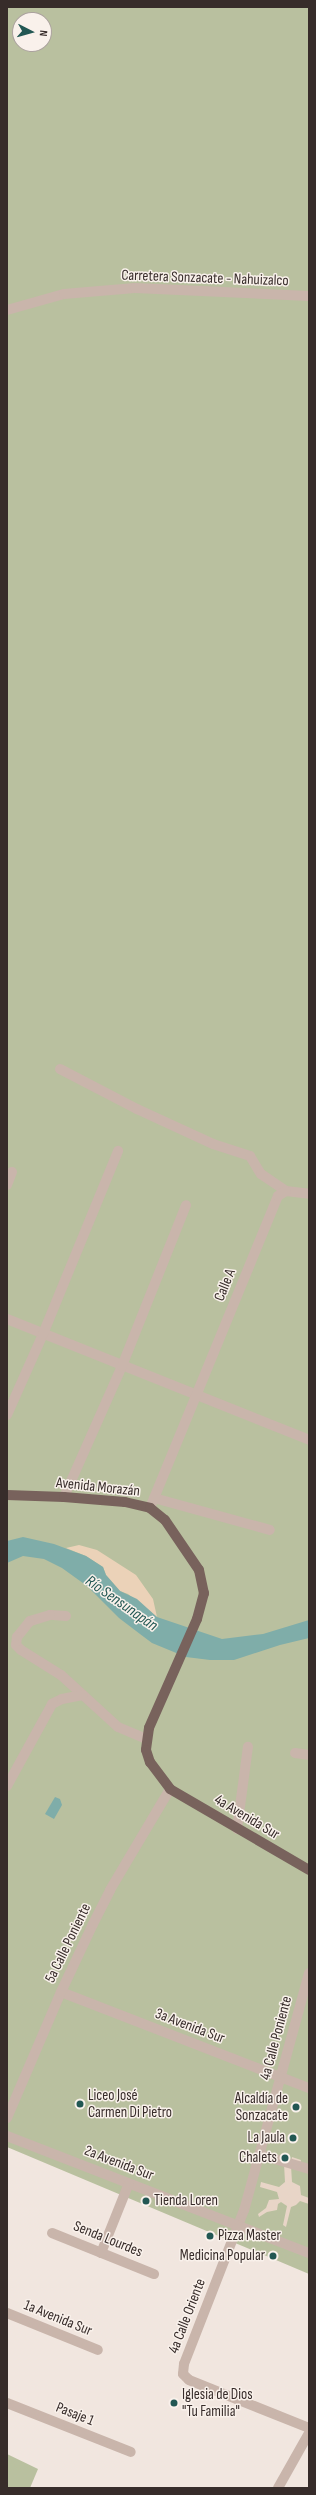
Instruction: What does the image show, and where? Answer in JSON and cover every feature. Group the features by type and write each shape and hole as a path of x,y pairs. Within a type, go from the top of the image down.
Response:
{"main road":[{"name":"Avenida Morazán","path":"7,1495 64,1497 125,1502 150,1508 165,1520 199,1570 204,1593 197,1619 153,1714 146,1739"},
{"path":"146,1739 150,1762 170,1789"},
{"name":"4a Avenida Sur","path":"170,1789 309,1870"}],"street":[{"name":"Carretera Sonzacate - Nahuizalco","path":"7,310 64,294 135,288 309,296"},
{"path":"60,1069 144,1112 213,1144 250,1156 261,1174 286,1191 309,1194"},
{"path":"7,1415 43,1334 118,1150"},
{"path":"7,1185 12,1172"},
{"name":"Calle A","path":"150,1508 278,1196 286,1191"},
{"path":"64,1497 122,1366 186,1205"},
{"path":"7,1319 307,1439"},
{"path":"154,1498 270,1530"},
{"path":"66,1616 50,1614 30,1621 16,1637 16,1645 20,1650 61,1675 118,1726 146,1739"},
{"path":"7,1786 52,1704 62,1699 83,1695"},
{"path":"238,1829 248,1747"},
{"path":"296,1753 309,1754"},
{"name":"5a Calle Poniente","path":"7,2118 61,1992 110,1890 170,1789"},
{"name":"4a Calle Poniente","path":"239,2225 260,2155 308,1977"},
{"name":"3a Avenida Sur","path":"61,1992 309,2088"},
{"name":"2a Avenida Sur","path":"7,2136 309,2253"},
{"path":"260,2155 309,2170"},
{"path":"101,2253 129,2183"},
{"name":"4a Calle Oriente","path":"239,2225 184,2364 183,2374 189,2380 309,2428"},
{"name":"Senda Lourdes","path":"52,2233 154,2274"},
{"name":"1a Avenida Sur","path":"7,2313 98,2350"},
{"name":"Pasaje 1","path":"7,2403 131,2452"},
{"path":"278,2488 309,2433"}],"green space":[{"path":"7,7 309,7 309,2274 7,2147"},
{"path":"7,2454 38,2469 30,2488 7,2488"}],"sand":[{"path":"79,1545 97,1550 136,1575 153,1599 157,1617 128,1594 120,1591 106,1575 103,1567 86,1556 66,1548"}],"shaded area":[{"path":"292,2157 301,2160 300,2165 291,2166 292,2182 300,2186 301,2195 309,2198 309,2204 300,2201 291,2207 286,2227 283,2225 287,2206 281,2202 278,2204 277,2210 267,2212 259,2217 258,2214 266,2208 269,2200 279,2199 277,2192 260,2187 261,2182 279,2187 285,2182 284,2164 291,2162"}],"water":[{"name":"Río Sensunapán","path":"23,1537 54,1544 86,1556 103,1567 106,1575 120,1591 137,1599 157,1617 222,1639 263,1634 309,1620 309,1638 280,1645 234,1660 210,1660 186,1657 152,1643 119,1618 87,1586 62,1568 44,1559 23,1556 7,1563 7,1541"},
{"path":"55,1797 60,1799 62,1805 54,1819 45,1814"}],"place":[{"name":"Liceo José Carmen Di Pietro","path":"80,2104"},
{"name":"Alcaldía de Sonzacate","path":"296,2107"},
{"name":"La Jaula","path":"293,2138"},
{"name":"Chalets","path":"285,2158"},
{"name":"Tienda Loren","path":"146,2201"},
{"name":"Pizza Master","path":"210,2236"},
{"name":"Medicina Popular","path":"273,2256"},
{"name":"Iglesia de Dios \"Tu Familia\"","path":"174,2403"}]}
